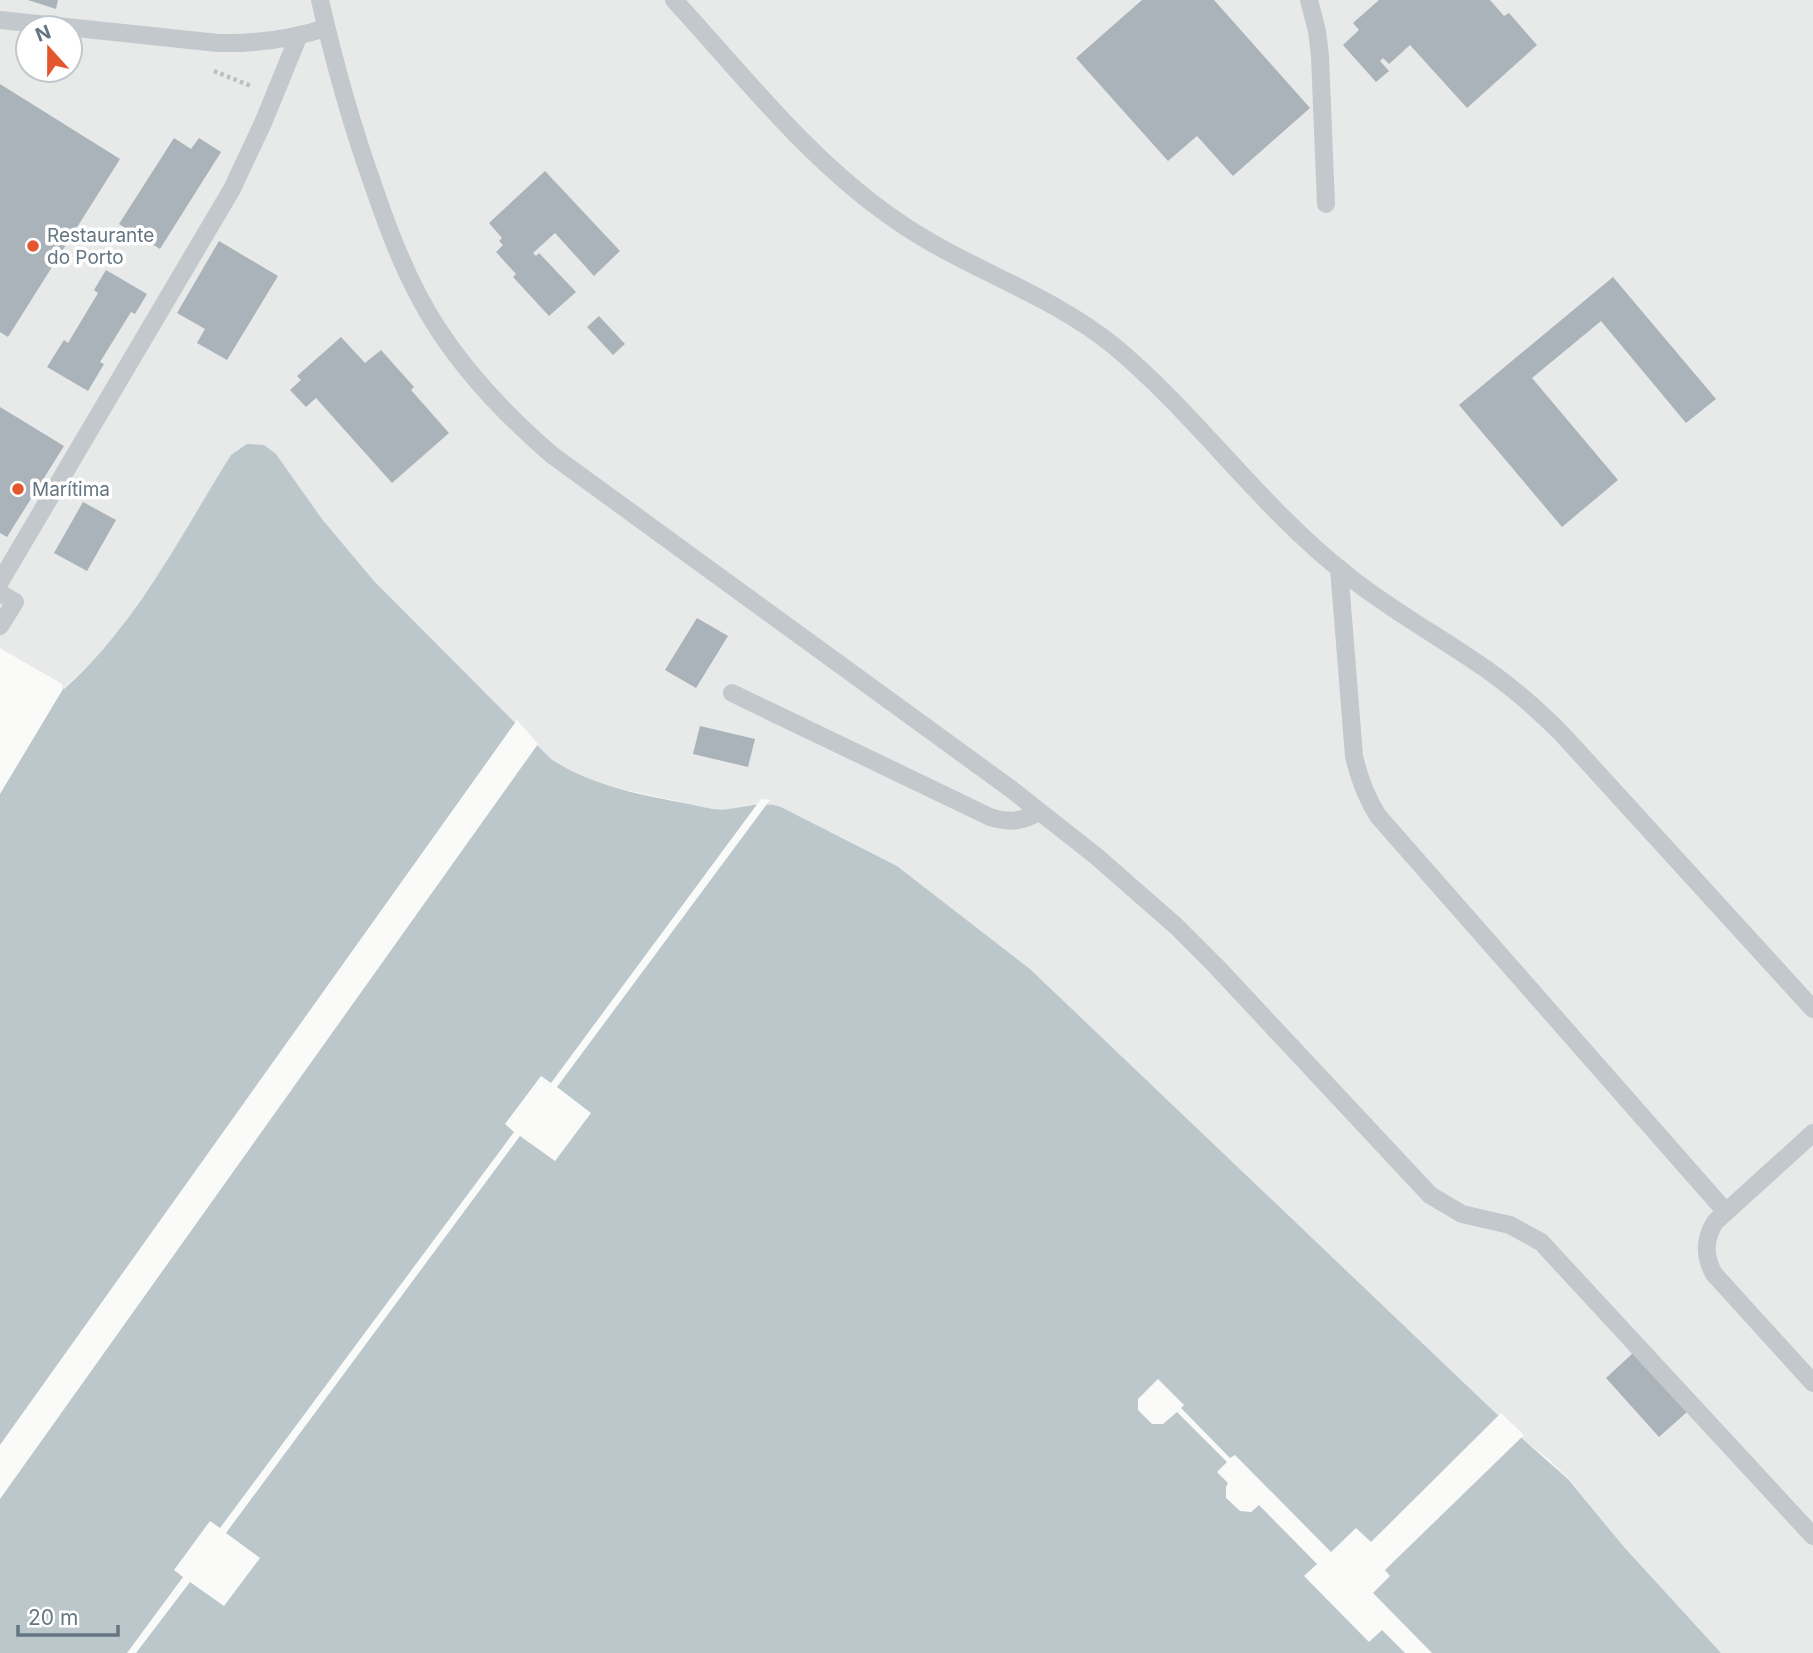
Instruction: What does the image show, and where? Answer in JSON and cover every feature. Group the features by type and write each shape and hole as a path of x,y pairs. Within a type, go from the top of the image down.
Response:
{"lane":[{"path":"320,0 348,115 399,256 439,330 491,398 552,455 1039,811 1137,891 1215,965 1430,1195 1462,1214 1510,1225 1541,1242 1813,1536"},
{"path":"674,0 799,138 862,196 933,244 1052,305 1096,332 1160,388 1286,519 1339,568 1389,606 1498,678 1542,714 1813,1009"},
{"path":"1309,0 1320,56 1326,204"},
{"path":"0,20 208,43 240,44 326,28"},
{"path":"0,582 232,189 299,35"},
{"path":"1339,568 1354,756 1357,772 1378,816 1726,1212"},
{"path":"0,593 15,602 0,626"},
{"path":"732,693 990,817 1017,821 1029,818 1039,811"},
{"path":"1813,1133 1715,1222 1706,1242 1708,1264 1714,1274 1813,1384"}],"path":[{"path":"208,70 220,72 274,97"}],"shaded area":[{"path":"0,0 1813,0 1813,1653 1721,1653 1624,1547 1568,1478 1526,1442 1030,969 897,866 781,807 763,803 731,809 713,809 603,785 567,770 551,759 374,581 322,519 276,454 142,598 102,653 63,689 0,652"},
{"path":"247,444 264,445 276,454 322,519 374,581 551,759 589,779 650,796 713,809 764,804 781,807 897,866 1030,969 1568,1479 1624,1547 1721,1653 0,1653 0,652 64,689 90,664 135,609 231,455"}],"pier":[{"path":"0,648 62,684 63,689 0,794"},
{"path":"517,720 538,744 0,1499 0,1445"},
{"path":"761,799 770,800 557,1087 591,1113 555,1161 520,1136 226,1533 260,1558 224,1606 190,1582 136,1653 127,1653 183,1577 174,1570 210,1521 220,1528 514,1132 505,1124 541,1076 551,1083"},
{"path":"1158,1379 1184,1405 1181,1408 1230,1458 1235,1455 1331,1552 1356,1528 1371,1542 1501,1413 1524,1435 1385,1570 1390,1576 1373,1593 1432,1653 1405,1653 1382,1630 1369,1642 1304,1576 1317,1564 1259,1505 1251,1512 1240,1511 1226,1498 1228,1483 1217,1472 1227,1462 1177,1412 1163,1424 1152,1424 1138,1410 1138,1399"}],"building":[{"path":"28,0 58,0 56,9"},
{"path":"1142,0 1214,0 1310,108 1233,176 1197,136 1168,161 1076,58"},
{"path":"1379,0 1490,0 1504,16 1509,13 1537,45 1467,108 1410,45 1389,64 1383,58 1380,61 1389,71 1376,82 1343,45 1359,30 1353,23"},
{"name":"Restaurante do Porto","path":"0,84 120,159 8,337 0,332"},
{"path":"174,138 191,149 199,138 221,152 160,249 119,224"},
{"path":"545,171 620,251 594,276 555,233 533,253 536,256 539,253 576,292 549,316 513,277 516,274 496,252 503,245 499,241 502,238 489,223"},
{"path":"219,241 278,276 227,360 197,343 205,329 177,313"},
{"path":"106,270 147,294 135,314 131,312 100,362 104,364 88,391 47,367 64,340 68,343 98,293 94,290"},
{"path":"1613,277 1716,399 1686,423 1601,321 1532,378 1618,480 1562,527 1459,405"},
{"path":"599,316 625,344 613,355 587,327"},
{"path":"341,337 365,363 381,350 414,387 411,390 449,433 392,483 316,398 306,407 290,390 301,380 297,376"},
{"name":"Marítima","path":"0,407 64,446 7,537 0,533"},
{"path":"83,502 116,520 87,571 54,553"},
{"path":"697,618 728,636 696,688 665,670"},
{"path":"700,726 755,739 748,767 693,754"},
{"path":"1633,1353 1687,1412 1659,1437 1606,1378"}],"place":[{"name":"Restaurante do Porto","path":"33,246"},
{"name":"Marítima","path":"18,489"}]}
